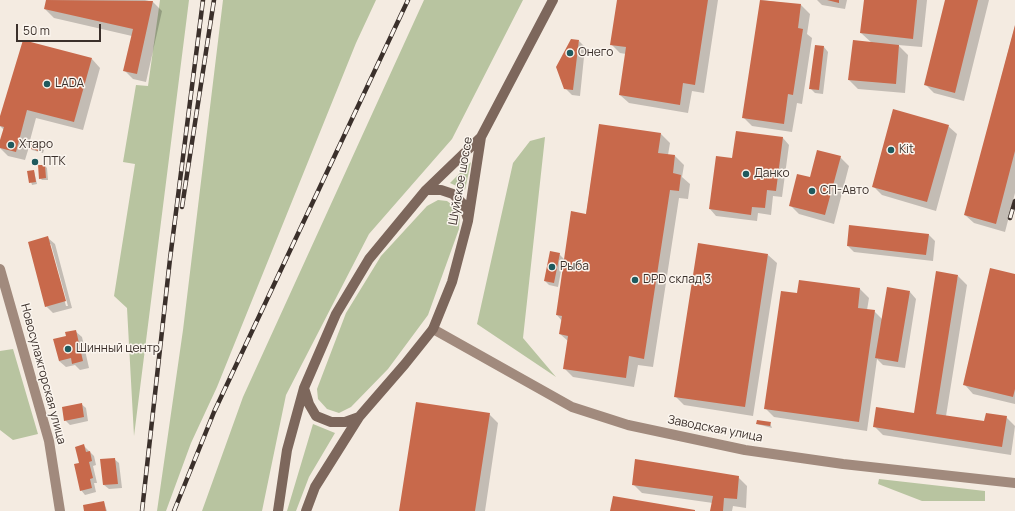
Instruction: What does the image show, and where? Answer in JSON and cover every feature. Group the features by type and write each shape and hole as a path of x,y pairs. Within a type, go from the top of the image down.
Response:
{"main road":[{"name":"Шуйское шоссе","path":"306,511 315,487 359,417 405,364 432,329 452,282 468,221 481,137 553,0"},
{"path":"278,511 287,450 304,388 336,314 369,259 426,190 481,137"},
{"path":"426,190 441,190 453,194 463,204 468,221"},
{"name":"Новосулажгорская улица","path":"0,269 49,441 60,511"},
{"name":"Заводская улица","path":"432,329 572,407 628,425 745,450 843,464 1015,483"},
{"path":"304,388 309,404 316,416 331,422 345,422 359,417"}],"green space":[{"path":"160,0 189,0 134,436 127,308 114,296 135,164 123,162 136,85 148,86"},
{"path":"223,0 376,0 356,43 217,387 191,443 166,511 157,511 183,330"},
{"path":"424,0 523,0 452,139 369,234 286,395 262,511 202,511 243,397"},
{"path":"545,137 523,338 556,377 477,324 513,163 530,141"},
{"path":"471,162 465,190 450,183"},
{"path":"438,200 447,201 455,207 460,215 459,229 428,315 388,369 351,407 339,413 327,409 318,399 317,389 346,313 381,256 427,206"},
{"path":"13,349 38,434 13,440 0,430 0,351"},
{"path":"313,424 335,433 309,477 296,511 287,511"},
{"path":"879,479 985,491 985,501 922,501 878,484"}],"building":[{"path":"46,0 153,1 137,74 123,71 133,29 44,9"},
{"path":"617,0 708,0 695,85 683,83 680,105 619,95 626,47 610,45"},
{"path":"760,0 801,4 798,28 803,29 793,95 788,94 784,124 742,118"},
{"path":"827,0 839,0 839,3"},
{"path":"864,0 917,0 913,39 860,33"},
{"path":"945,0 978,0 955,93 924,85"},
{"path":"1015,25 1015,151 996,224 964,215"},
{"name":"Онего","path":"571,39 579,40 573,90 564,89 556,67"},
{"name":"LADA","path":"23,40 92,58 74,122 27,110 16,152 0,148 0,140 4,127 0,126 0,116"},
{"path":"853,40 899,45 896,84 848,80"},
{"path":"815,45 824,46 819,90 809,89"},
{"path":"893,109 949,125 927,202 872,187"},
{"path":"599,124 661,133 658,153 675,155 673,173 681,175 679,191 670,190 644,359 629,356 626,378 563,369 568,336 559,334 562,316 556,315 571,211 586,214"},
{"name":"Данко","path":"736,131 783,137 776,191 767,190 765,208 752,207 751,215 709,209 716,156 732,158"},
{"path":"30,143 43,147 41,152 29,148"},
{"name":"СП-Авто","path":"817,150 841,156 825,215 789,206 797,174 810,177"},
{"path":"38,165 45,165 46,178 39,179"},
{"path":"34,170 36,182 29,183 27,171"},
{"path":"849,225 929,234 926,255 847,246"},
{"path":"48,236 66,301 45,307 28,242"},
{"path":"698,243 768,254 745,407 674,397"},
{"name":"Рыба","path":"550,251 560,253 554,283 544,281"},
{"path":"990,268 1015,274 1015,389 1013,397 963,385"},
{"path":"936,271 958,275 936,414 984,421 986,413 1007,416 1002,447 873,427 876,407 914,413"},
{"path":"799,280 860,288 858,308 875,310 859,422 764,409 781,291 797,293"},
{"path":"887,287 910,291 898,362 875,358"},
{"name":"Шинный центр","path":"76,330 83,361 72,364 71,358 59,361 53,339 66,336 65,332"},
{"path":"416,402 490,413 475,511 399,511"},
{"path":"82,403 84,417 64,421 62,407"},
{"path":"757,420 771,422 770,426 756,424"},
{"path":"84,444 86,452 90,451 92,461 89,462 93,478 90,479 92,488 80,491 74,464 79,463 75,447"},
{"path":"115,458 118,484 103,485 100,459"},
{"path":"635,459 739,476 737,499 724,498 723,511 710,511 713,496 632,485"},
{"path":"613,496 695,510 695,511 610,511"},
{"path":"104,501 106,511 84,511 83,505"}],"railway":[{"path":"142,511 170,259 203,0"},
{"path":"182,207 214,0"},
{"path":"174,511 214,412 408,0"},
{"path":"1010,218 1015,201"}],"place":[{"name":"Онего","path":"570,53"},
{"name":"LADA","path":"47,84"},
{"name":"Хтаро","path":"11,145"},
{"name":"Kit","path":"891,150"},
{"name":"ПТК","path":"35,162"},
{"name":"Данко","path":"746,174"},
{"name":"СП-Авто","path":"812,191"},
{"name":"Рыба","path":"552,267"},
{"name":"DPD склад 3","path":"635,280"},
{"name":"Шинный центр","path":"68,349"}]}
